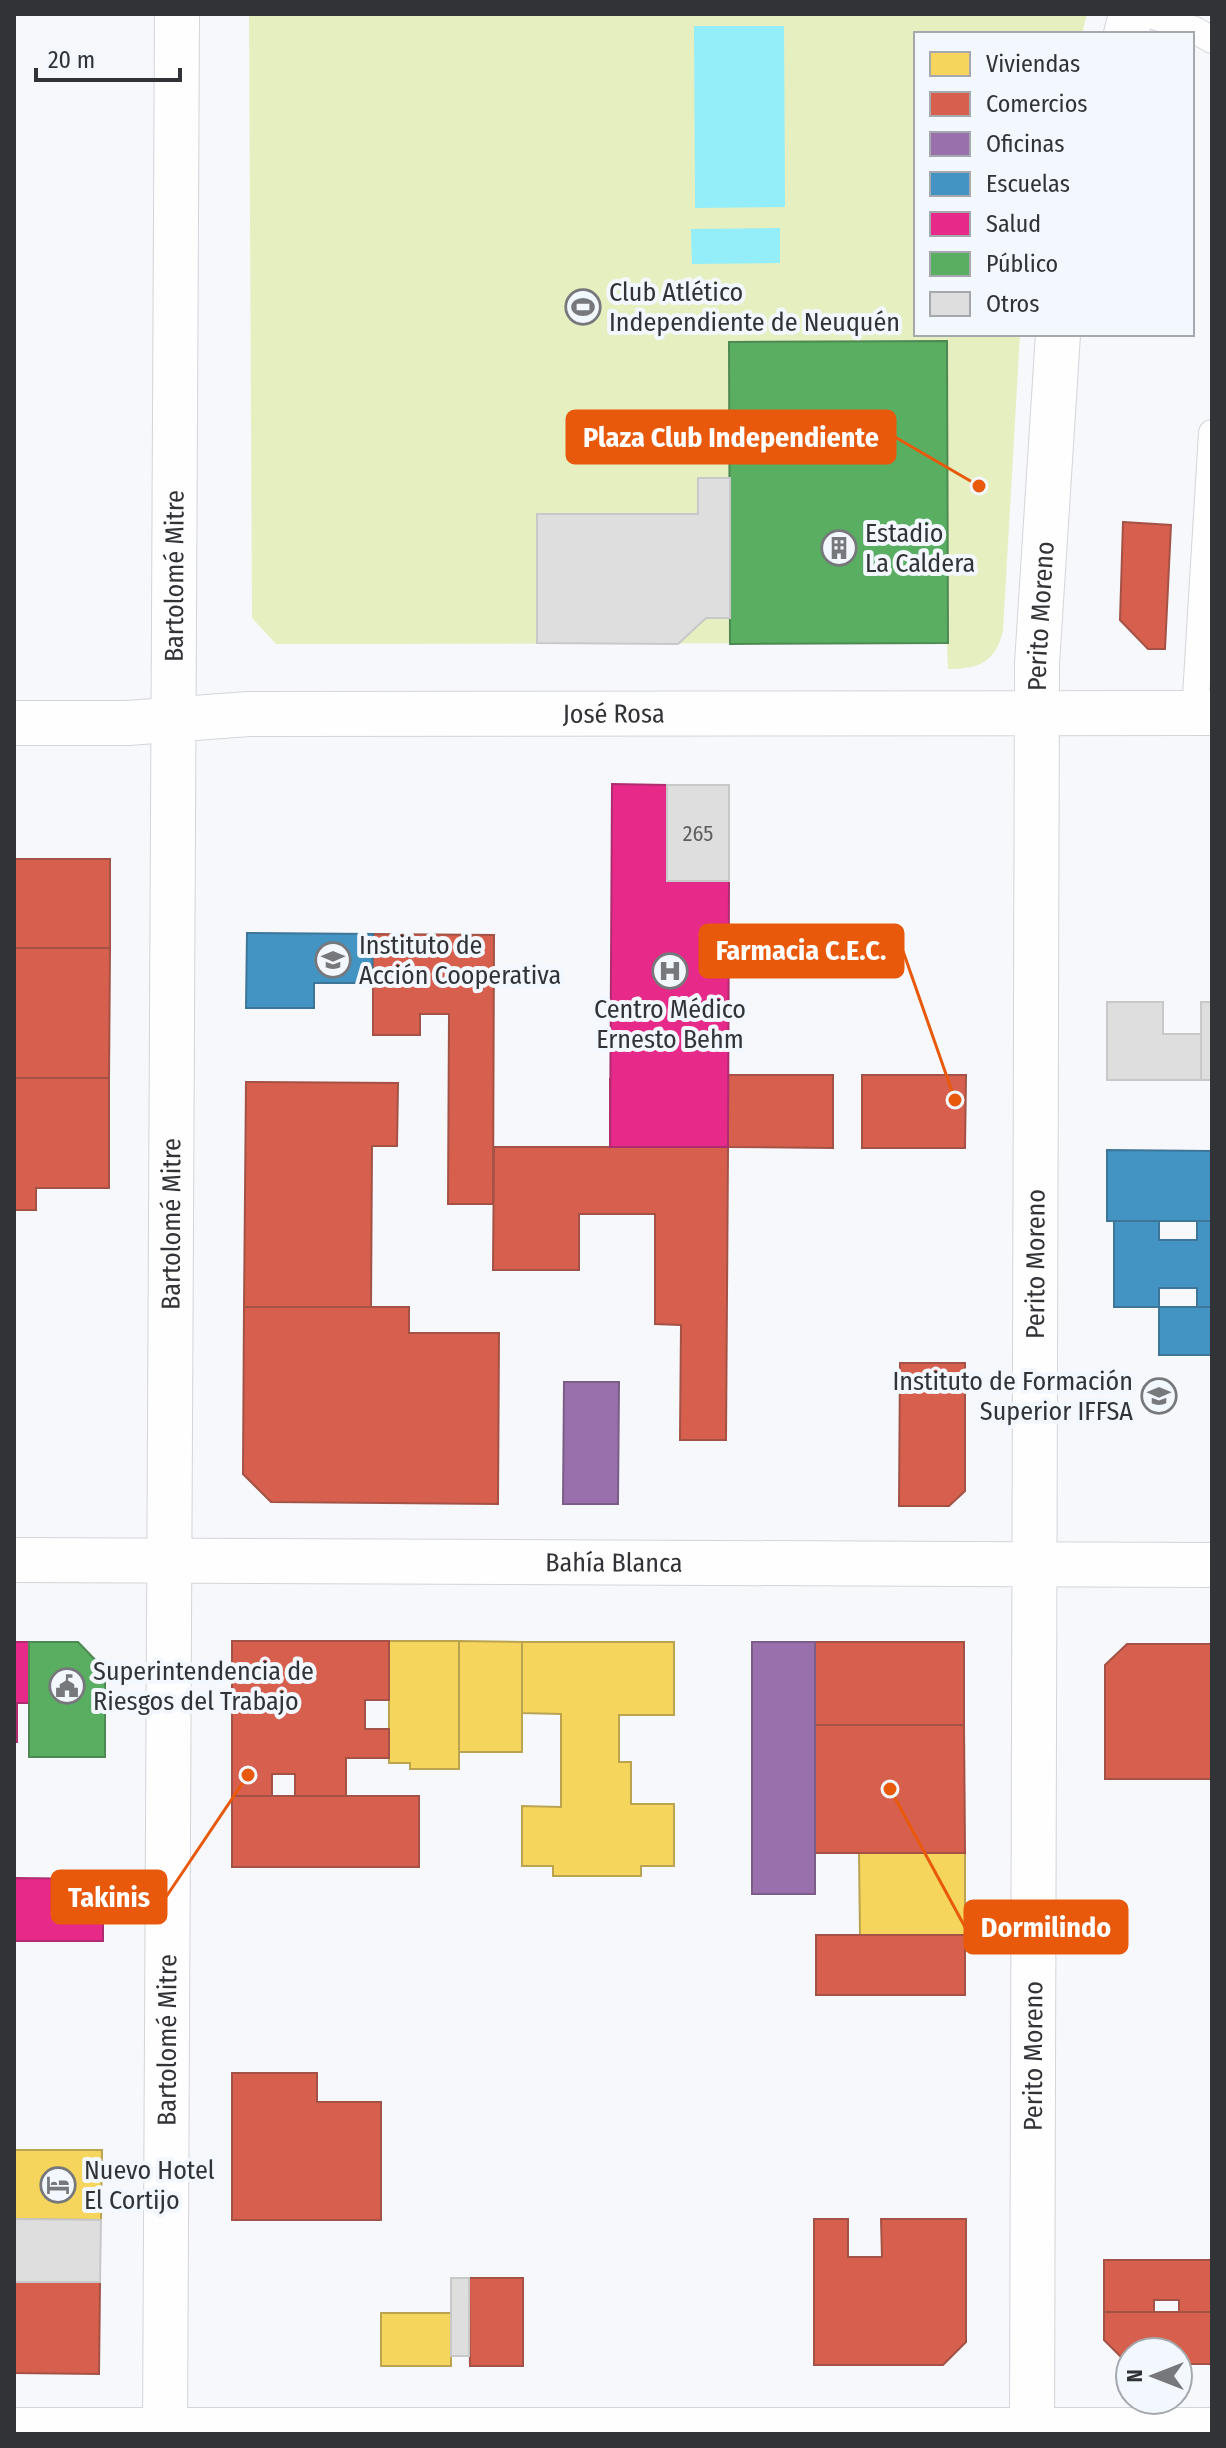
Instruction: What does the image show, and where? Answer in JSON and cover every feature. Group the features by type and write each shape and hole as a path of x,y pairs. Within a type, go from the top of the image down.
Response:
{"street":[{"name":"Bartolomé Mitre","path":"165,2433 177,14"},
{"name":"Perito Moreno","path":"1032,2431 1038,627 1058,336"},
{"name":"José Rosa","path":"14,723 128,723 248,714 1204,713"},
{"name":"Bahía Blanca","path":"14,1560 1212,1565"},
{"path":"14,2430 165,2433 1212,2430"}],"lane":[{"path":"1148,14 1195,30 1212,40"},
{"path":"1204,713 1212,433"}],"green space":[{"name":"Club Atlético Independiente de Neuquén","path":"249,14 1087,14 1082,32 914,32 914,336 1020,336 1003,631 1000,642 984,662 968,668 948,669 947,643 276,644 252,618"}],"water":[{"path":"694,26 784,26 785,207 695,208"},
{"path":"780,228 780,263 692,264 691,229"}],"building: Viviendas":[{"path":"389,1641 459,1641 459,1769 410,1769 410,1763 389,1763"},
{"path":"459,1641 522,1642 522,1752 459,1752"},
{"path":"522,1642 674,1642 674,1715 619,1715 619,1762 631,1762 631,1804 674,1804 674,1866 641,1866 641,1876 553,1876 553,1866 522,1866 522,1806 561,1807 561,1714 522,1713"},
{"path":"859,1853 965,1853 965,1935 860,1935"},
{"name":"Nuevo Hotel El Cortijo","path":"14,2150 102,2150 101,2220 14,2219"},
{"path":"381,2313 451,2313 451,2366 381,2366"}],"building: Comercios":[{"path":"1123,522 1171,525 1165,649 1148,649 1120,620"},
{"path":"14,859 110,859 110,948 14,948"},
{"path":"373,934 494,935 493,1204 448,1204 449,1014 420,1014 420,1035 373,1035"},
{"path":"14,948 110,948 109,1078 14,1078"},
{"path":"728,1075 833,1075 833,1148 728,1147"},
{"path":"862,1075 966,1075 965,1148 862,1148"},
{"path":"14,1078 109,1078 109,1188 36,1188 36,1210 14,1210"},
{"path":"610,1079 688,1079 688,1116 728,1116 728,1147 610,1147"},
{"path":"246,1082 398,1083 397,1146 372,1146 371,1307 244,1307"},
{"path":"494,1147 728,1147 726,1440 680,1440 681,1325 655,1324 655,1214 579,1214 579,1270 493,1270"},
{"path":"244,1307 409,1307 409,1333 499,1333 498,1504 271,1502 243,1474"},
{"path":"900,1363 965,1363 965,1491 949,1506 899,1506"},
{"path":"232,1641 389,1641 389,1700 365,1700 365,1729 389,1729 389,1758 346,1758 346,1796 295,1796 295,1774 272,1774 272,1796 232,1796"},
{"path":"815,1642 964,1642 964,1725 815,1725"},
{"path":"1127,1644 1212,1644 1212,1779 1105,1779 1105,1665"},
{"path":"815,1725 964,1725 965,1853 815,1853"},
{"path":"232,1796 419,1796 419,1867 232,1867"},
{"path":"816,1935 965,1935 965,1995 816,1995"},
{"path":"232,2073 317,2073 317,2102 381,2102 381,2220 232,2220"},
{"path":"814,2219 848,2219 848,2257 882,2257 881,2219 966,2219 966,2342 943,2365 814,2365"},
{"path":"1104,2260 1212,2260 1212,2312 1179,2312 1179,2300 1154,2300 1154,2312 1104,2312"},
{"path":"469,2278 523,2278 523,2366 470,2366"},
{"path":"14,2282 100,2282 99,2374 14,2373"},
{"path":"1104,2312 1212,2312 1212,2364 1194,2364 1194,2336 1114,2336 1114,2350 1104,2340"}],"building: Oficinas":[{"path":"564,1382 619,1382 618,1504 563,1504"},
{"path":"752,1642 815,1642 815,1894 752,1894"}],"building: Escuelas":[{"path":"247,933 373,934 372,983 314,983 314,1008 246,1008"},
{"path":"1107,1150 1212,1151 1212,1221 1107,1221"},
{"path":"1114,1221 1159,1221 1159,1240 1197,1240 1197,1221 1212,1221 1212,1307 1197,1307 1197,1288 1159,1288 1159,1307 1114,1307"},
{"path":"1159,1307 1212,1307 1212,1355 1159,1355"}],"building: Salud":[{"name":"Centro Médico Ernesto Behm","path":"612,784 667,785 667,881 729,881 728,1147 610,1147"},
{"path":"14,1642 29,1642 29,1703 17,1703 17,1742 14,1742"},
{"path":"14,1878 103,1879 103,1941 14,1941"}],"building: Público":[{"name":"Estadio La Caldera","path":"947,341 948,643 730,644 729,342"},
{"name":"Superintendencia de Riesgos del Trabajo","path":"29,1642 78,1642 105,1670 105,1757 29,1757"}],"building: Otros":[{"path":"698,478 730,478 730,618 706,618 678,644 537,643 537,514 698,514"},
{"path":"667,785 729,785 729,881 667,881"},
{"path":"1107,1002 1163,1002 1163,1034 1201,1034 1201,1080 1107,1080"},
{"path":"1201,1002 1212,1002 1212,1080 1201,1080"},
{"path":"14,2219 101,2220 100,2282 14,2282"},
{"path":"451,2278 469,2278 469,2356 451,2356"}],"place":[{"name":"Club Atlético Independiente de Neuquén","path":"583,307"},
{"name":"Plaza Club Independiente","path":"979,486"},
{"name":"Estadio La Caldera","path":"839,548"},
{"name":"Instituto de Acción Cooperativa","path":"333,960"},
{"name":"Centro Médico Ernesto Behm","path":"670,971"},
{"name":"Farmacia C.E.C.","path":"955,1100"},
{"name":"Instituto de Formación Superior IFFSA","path":"1159,1396"},
{"name":"Superintendencia de Riesgos del Trabajo","path":"67,1686"},
{"name":"Takinis","path":"248,1775"},
{"name":"Dormilindo","path":"890,1789"},
{"name":"Nuevo Hotel El Cortijo","path":"58,2185"}]}
